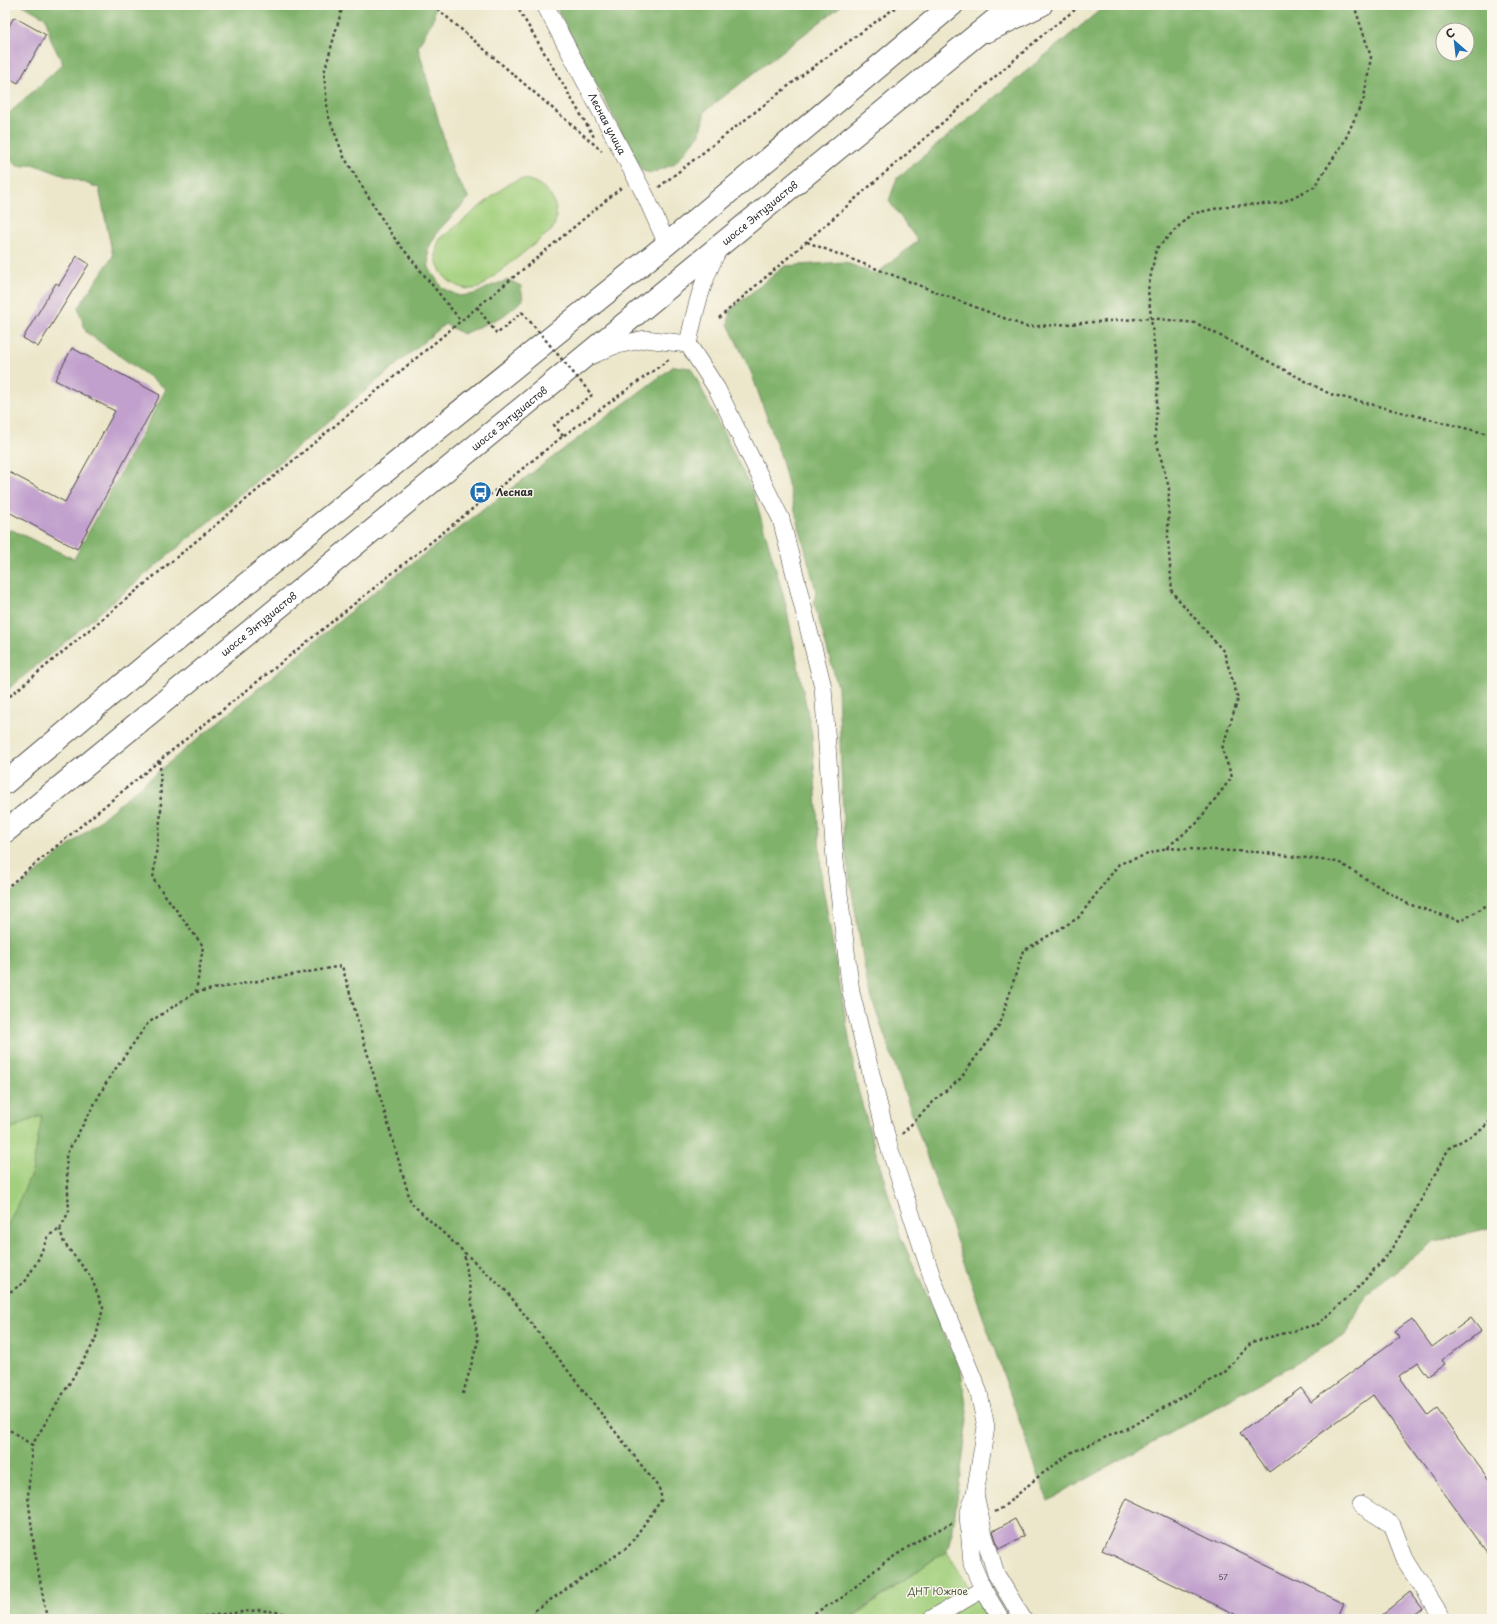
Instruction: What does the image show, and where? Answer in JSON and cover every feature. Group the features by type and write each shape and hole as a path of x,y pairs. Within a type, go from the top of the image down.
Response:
{"main road":[{"path":"5,783 163,651 668,244 952,5"},
{"name":"шоссе Энтузиастов","path":"5,832 1013,5"},
{"path":"975,37 1041,5"}],"street":[{"name":"Лесная улица","path":"545,5 646,197 668,244"},
{"path":"682,349 706,273 719,247"},
{"path":"579,361 613,346 645,339 682,349 717,388 781,519 823,687 835,860 851,992 888,1147 933,1280 979,1393 986,1427 975,1494 972,1564 983,1589 1001,1619"},
{"path":"1361,1505 1392,1525 1405,1559 1443,1619"},
{"path":"974,1517 984,1536 996,1574 1023,1619"},
{"path":"931,1619 983,1589"}],"path":[{"path":"343,5 324,73 328,115 344,157 392,235 461,321"},
{"path":"433,5 604,152 516,5"},
{"path":"5,700 626,184 634,196 646,197 805,74 899,5"},
{"path":"719,318 1045,34 1082,5"},
{"path":"888,1147 936,1099 960,1079 1000,1024 1023,951 1078,918 1119,864 1166,848 1196,824 1232,777 1222,749 1238,699 1224,652 1172,592 1168,539 1169,488 1155,436 1158,381 1148,290 1156,249 1191,214 1228,206 1281,203 1314,187 1344,142 1364,98 1371,58 1354,5"},
{"path":"807,242 1028,327 1150,318 1196,323 1330,394 1492,435"},
{"path":"477,307 496,334 522,312 592,395 554,425 563,436"},
{"path":"5,889 160,760 563,436 682,349"},
{"path":"160,760 161,812 153,879 203,946 196,992"},
{"path":"1166,848 1257,852 1338,862 1408,904 1461,921 1492,902"},
{"path":"5,1295 25,1282 38,1260 48,1236 60,1229 69,1211 66,1155 109,1078 148,1023 196,992 342,966 411,1203 507,1292 659,1488 662,1499 628,1547 534,1611 535,1619"},
{"path":"804,1619 843,1597 881,1565 925,1536 1002,1508 1039,1476 1072,1452 1130,1427 1224,1373 1252,1342 1318,1324 1354,1292 1388,1254 1409,1222 1448,1148 1481,1130 1492,1119"},
{"path":"47,1619 34,1547 28,1496 32,1445 95,1341 103,1308 91,1277 64,1243 60,1229"},
{"path":"463,1394 478,1341 464,1252"},
{"path":"5,1427 32,1445"},
{"path":"180,1619 260,1610 326,1619"}],"green space":[{"path":"23,5 435,5 434,17 418,47 453,172 469,198 438,231 428,249 429,268 442,288 459,296 475,294 493,285 509,280 521,286 523,300 503,316 463,334 445,324 5,692 5,531 12,530 74,559 166,389 86,332 78,308 113,256 99,188 32,164 19,167 8,158 5,151 6,116 63,64 51,40 46,18"},
{"path":"555,5 842,5 705,111 700,134 674,164 652,173 642,171"},
{"path":"1106,5 1492,5 1492,1227 1432,1243 1367,1293 1346,1335 1049,1500 1044,1491 868,988 844,844 838,687 814,603 816,591 781,457 751,372 728,324 731,309 785,266 844,262 876,274 918,241 889,201 897,178"},
{"path":"520,179 529,180 538,184 551,196 556,212 552,230 479,288 469,289 459,287 444,276 439,267 436,258 440,239 508,184"},
{"path":"674,366 691,368 754,494 785,601 812,735 822,882 858,1090 901,1238 961,1370 968,1419 953,1528 947,1552 934,1559 849,1619 5,1619 5,1232 32,1172 42,1115 5,1131 5,899 378,589"},
{"path":"43,1115 32,1172 5,1232 5,1131"},
{"name":"ДНТ Южное","path":"947,1552 989,1619 851,1619 934,1559"}],"building":[{"path":"14,17 46,35 18,83 5,76 5,33"},
{"path":"77,256 89,264 38,347 23,338 56,283 59,285"},
{"path":"72,348 160,395 77,549 5,510 5,470 65,502 115,411 55,380"},
{"path":"1471,1318 1481,1331 1442,1360 1445,1364 1428,1376 1418,1362 1399,1376 1428,1416 1437,1409 1492,1484 1492,1559 1373,1395 1269,1472 1240,1433 1301,1388 1311,1402 1399,1337 1395,1331 1412,1319 1432,1347"},
{"path":"1127,1498 1344,1603 1337,1619 1245,1619 1102,1550"},
{"path":"1015,1519 1024,1536 999,1549 993,1531"},
{"path":"1410,1592 1424,1610 1413,1619 1376,1619"}],"place":[{"name":"Лесная","path":"480,492"}]}
